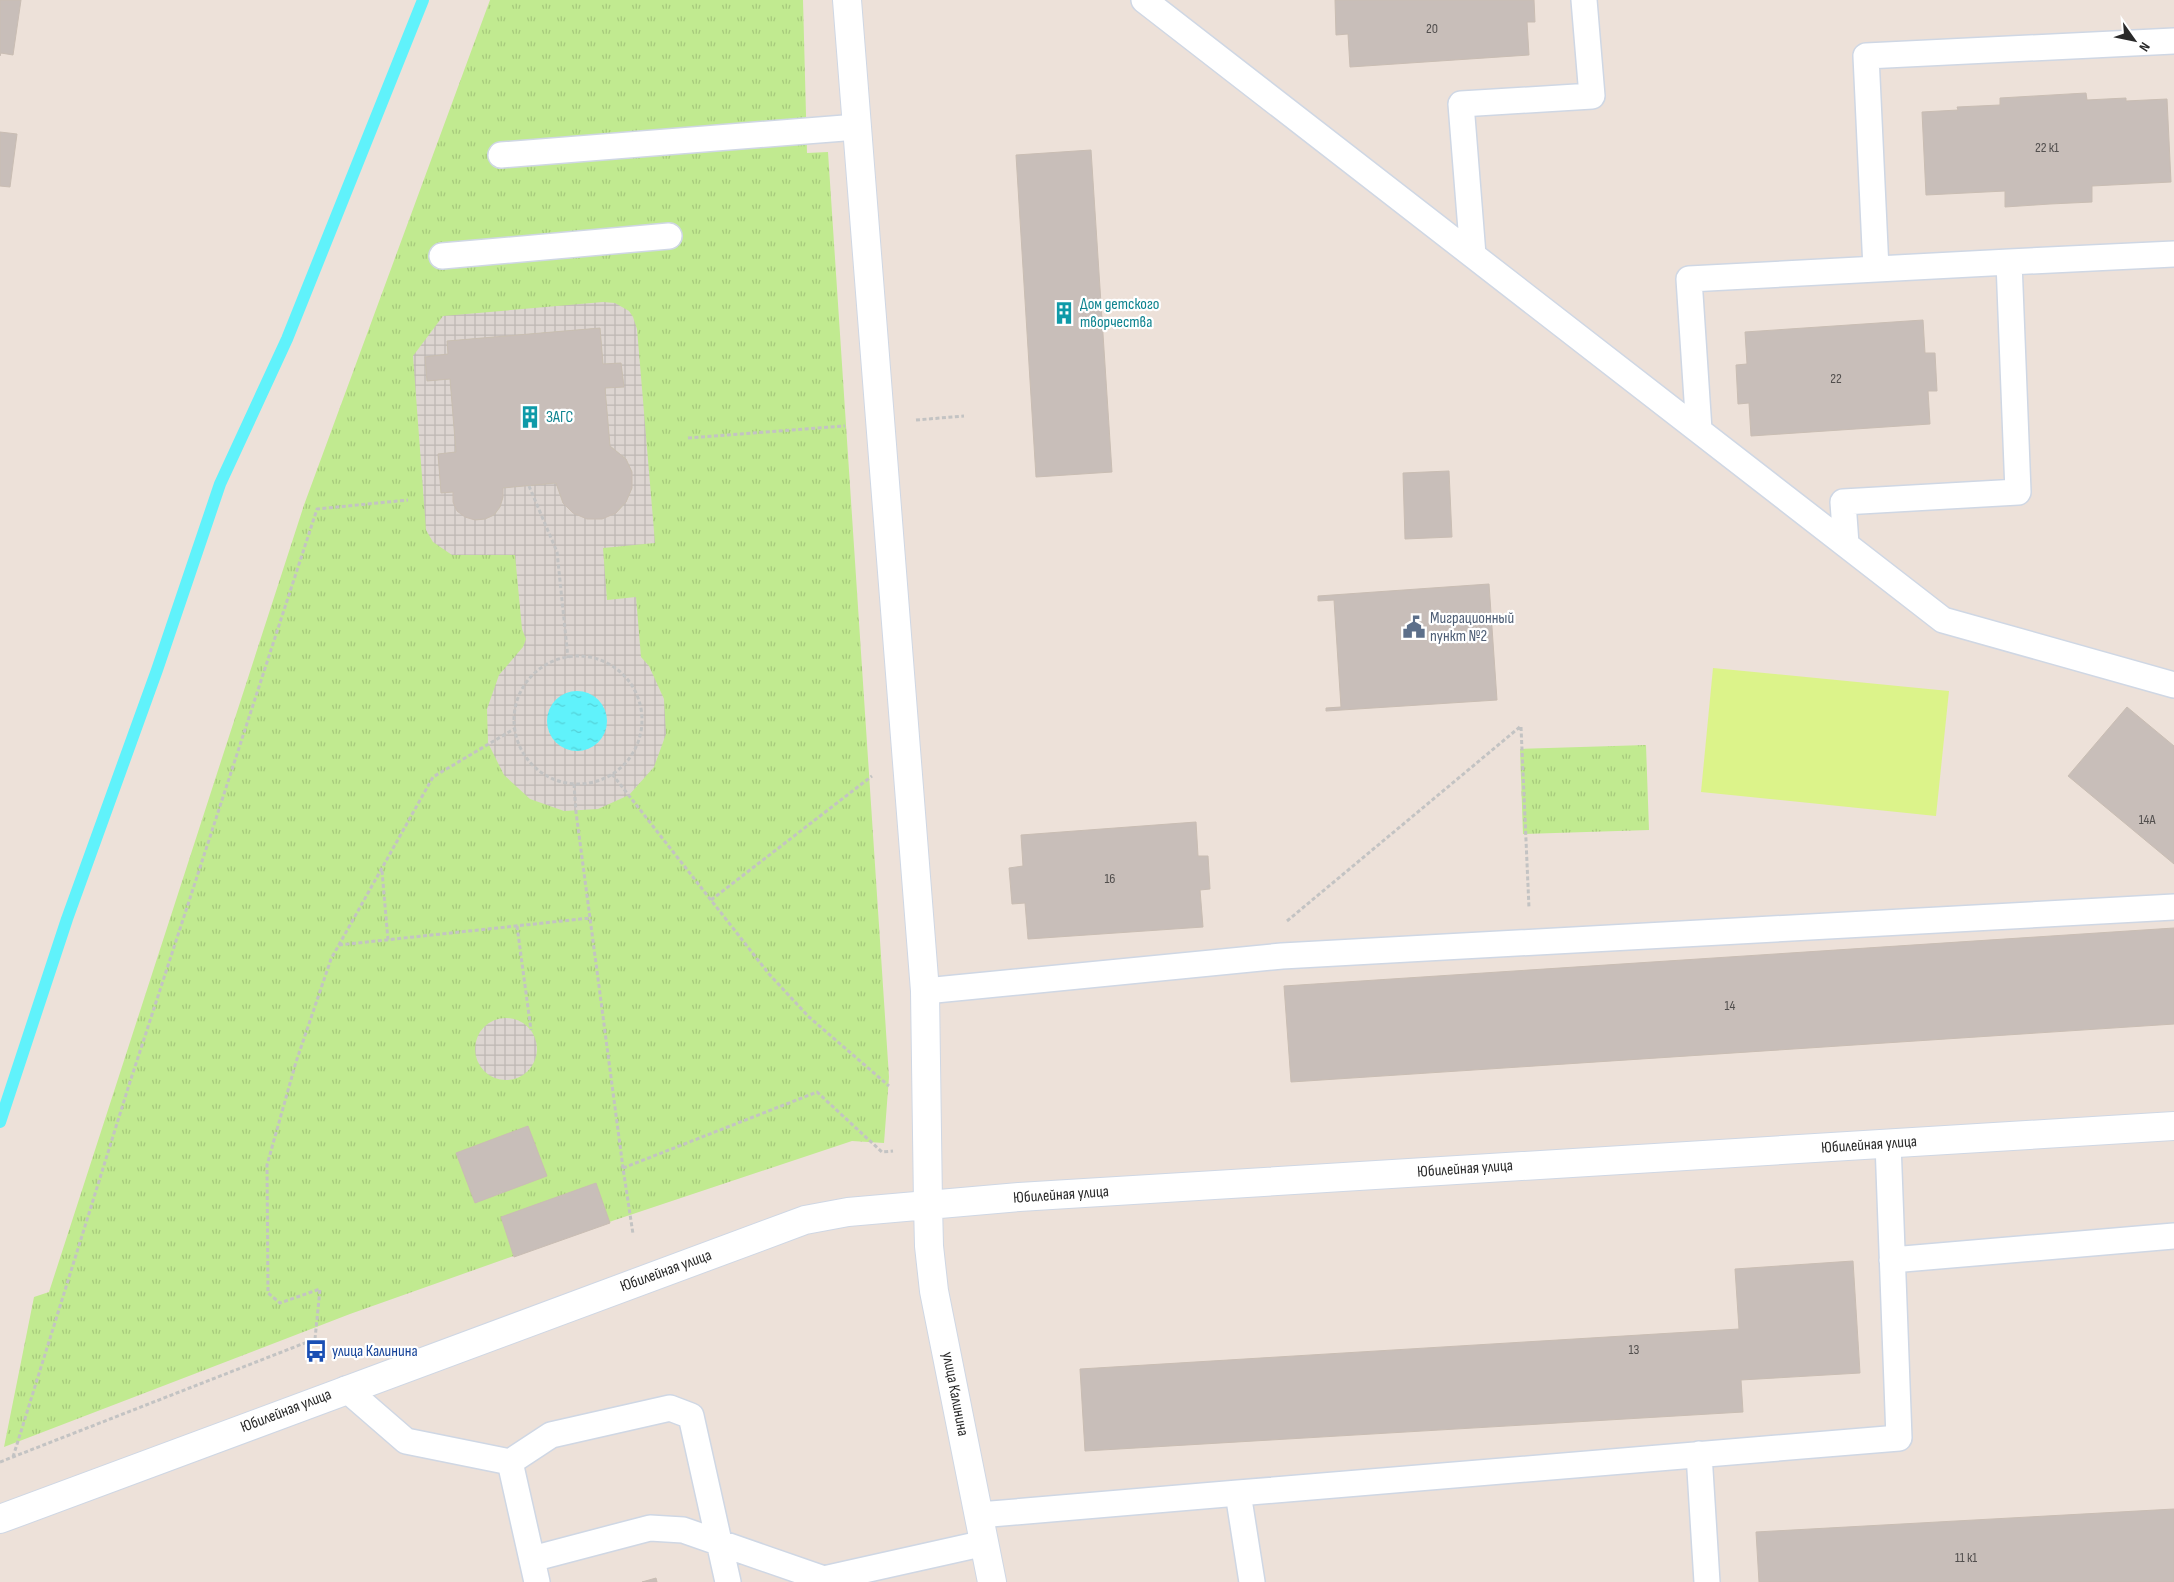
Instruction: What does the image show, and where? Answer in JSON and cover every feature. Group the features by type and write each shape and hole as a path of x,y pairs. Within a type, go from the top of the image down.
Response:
{"main road":[{"name":"улица Калинина","path":"846,0 925,991 929,1246 934,1290 992,1582"},
{"name":"Юбилейная улица","path":"0,1519 805,1220 848,1212 928,1204 2174,1126"}],"lane":[{"path":"1144,0 1944,620 2174,685"},
{"path":"1473,255 1461,104 1592,96 1584,0"},
{"path":"1876,269 1866,56 2174,41"},
{"path":"501,155 857,127"},
{"path":"442,256 669,236"},
{"path":"1699,430 1689,279 2174,254"},
{"path":"1846,544 1843,502 2018,492 2009,262"},
{"path":"925,991 1282,956 2174,907"},
{"path":"979,1515 1899,1438 1888,1143"},
{"path":"1892,1260 2174,1236"},
{"path":"346,1389 406,1441 510,1462 551,1435 670,1408 691,1416 728,1582"},
{"path":"1699,1454 1707,1582"},
{"path":"510,1462 534,1570 650,1528 683,1530 822,1580 985,1543"},
{"path":"1238,1493 1252,1582"}],"path":[{"path":"688,438 964,416"},
{"path":"529,486 558,552 568,658"},
{"path":"13,1458 129,1085 316,509 408,500"},
{"path":"575,656 598,659 618,670 632,686 640,707 642,724 637,746 625,764 607,778 582,785 560,783 540,773 524,757 514,734 514,729 514,712 520,691 534,673 553,661 575,656"},
{"path":"1285,922 1521,726 1531,942"},
{"path":"0,1462 315,1339 320,1289 280,1303 268,1293 267,1166 296,1062 331,959 433,776 514,729"},
{"path":"711,900 880,770 908,766"},
{"path":"612,774 768,974 809,1017 895,1090"},
{"path":"574,784 576,812 633,1234"},
{"path":"381,869 388,940"},
{"path":"339,945 590,918"},
{"path":"517,926 531,1030"},
{"path":"623,1168 817,1092 882,1152 927,1149"},
{"path":"890,1152 891,1143"}],"green space":[{"path":"490,0 803,0 807,153 828,152 889,1077 884,1143 852,1141 615,1220 350,1314 4,1447 34,1297 49,1292 304,505"},
{"path":"1713,668 1949,691 1936,816 1701,792"},
{"path":"1646,745 1649,830 1523,834 1520,749"}],"shaded area":[{"path":"603,302 615,303 629,311 637,329 655,543 603,548 607,600 636,597 641,657 649,666 664,699 666,734 654,767 629,795 598,809 564,811 530,799 504,775 488,743 487,709 499,675 523,647 526,639 522,629 515,555 452,555 433,542 426,530 413,356 443,316","holes":["600,328 603,364 621,363 624,387 605,388 610,446 626,459 632,472 632,488 626,502 616,513 573,513 563,503 556,483 503,488 500,507 494,515 485,519 475,520 453,502 453,492 441,493 438,454 456,452 450,379 427,381 425,357 448,354 447,341"]},
{"path":"506,1018 523,1023 528,1027 532,1032 537,1049 532,1066 528,1071 523,1075 506,1080 489,1075 484,1071 480,1066 475,1049 480,1032 484,1027 489,1023"}],"water":[{"path":"577,691 594,696 602,704 607,721 602,738 594,746 577,751 560,746 552,738 547,721 552,704 560,696"}],"building":[{"path":"0,0 21,0 13,55 1,53 0,56"},
{"path":"1335,0 1534,0 1535,22 1527,22 1529,55 1350,67 1348,34 1336,35"},
{"path":"2086,93 2087,100 2126,98 2126,101 2167,99 2171,182 2092,186 2092,202 2005,207 2005,191 1926,195 1922,112 1958,110 1957,107 2000,105 2000,98"},
{"path":"0,132 17,134 10,187 0,186"},
{"name":"Дом детского творчества","path":"1091,150 1112,472 1036,477 1016,155"},
{"path":"1923,320 1925,353 1935,353 1937,391 1928,391 1930,424 1751,436 1749,403 1738,404 1736,365 1747,364 1745,332"},
{"name":"ЗАГС","path":"600,328 603,364 621,363 624,387 605,388 610,446 626,459 632,472 632,488 626,502 616,513 602,519 587,519 573,513 563,503 556,483 503,488 500,507 494,515 485,519 475,520 465,517 457,511 453,502 453,492 441,493 438,454 456,452 450,379 427,381 425,357 448,354 447,341"},
{"path":"1449,471 1452,537 1405,539 1403,473"},
{"name":"Миграционный пункт №2","path":"1489,584 1497,700 1326,711 1326,708 1341,707 1334,600 1318,601 1318,596"},
{"path":"2127,707 2174,746 2174,864 2068,776"},
{"path":"1196,822 1198,856 1208,856 1210,889 1200,890 1203,927 1028,939 1025,903 1012,904 1009,868 1023,866 1021,835"},
{"path":"2174,928 2174,1024 1291,1082 1284,986"},
{"path":"528,1126 547,1176 475,1203 456,1153"},
{"path":"596,1183 610,1223 514,1257 501,1217"},
{"path":"1853,1261 1860,1373 1741,1380 1743,1412 1085,1451 1080,1369 1739,1329 1735,1269"},
{"path":"2174,1509 2174,1582 1759,1582 1756,1532"},
{"path":"656,1578 657,1582 642,1582"}],"waterway":[{"path":"0,1122 67,919 157,670 220,484 287,339 423,0"}],"place":[{"name":"Дом детского творчества","path":"1064,313"},
{"name":"ЗАГС","path":"530,417"},
{"name":"Миграционный пункт №2","path":"1414,627"},
{"name":"улица Калинина","path":"316,1351"}]}
